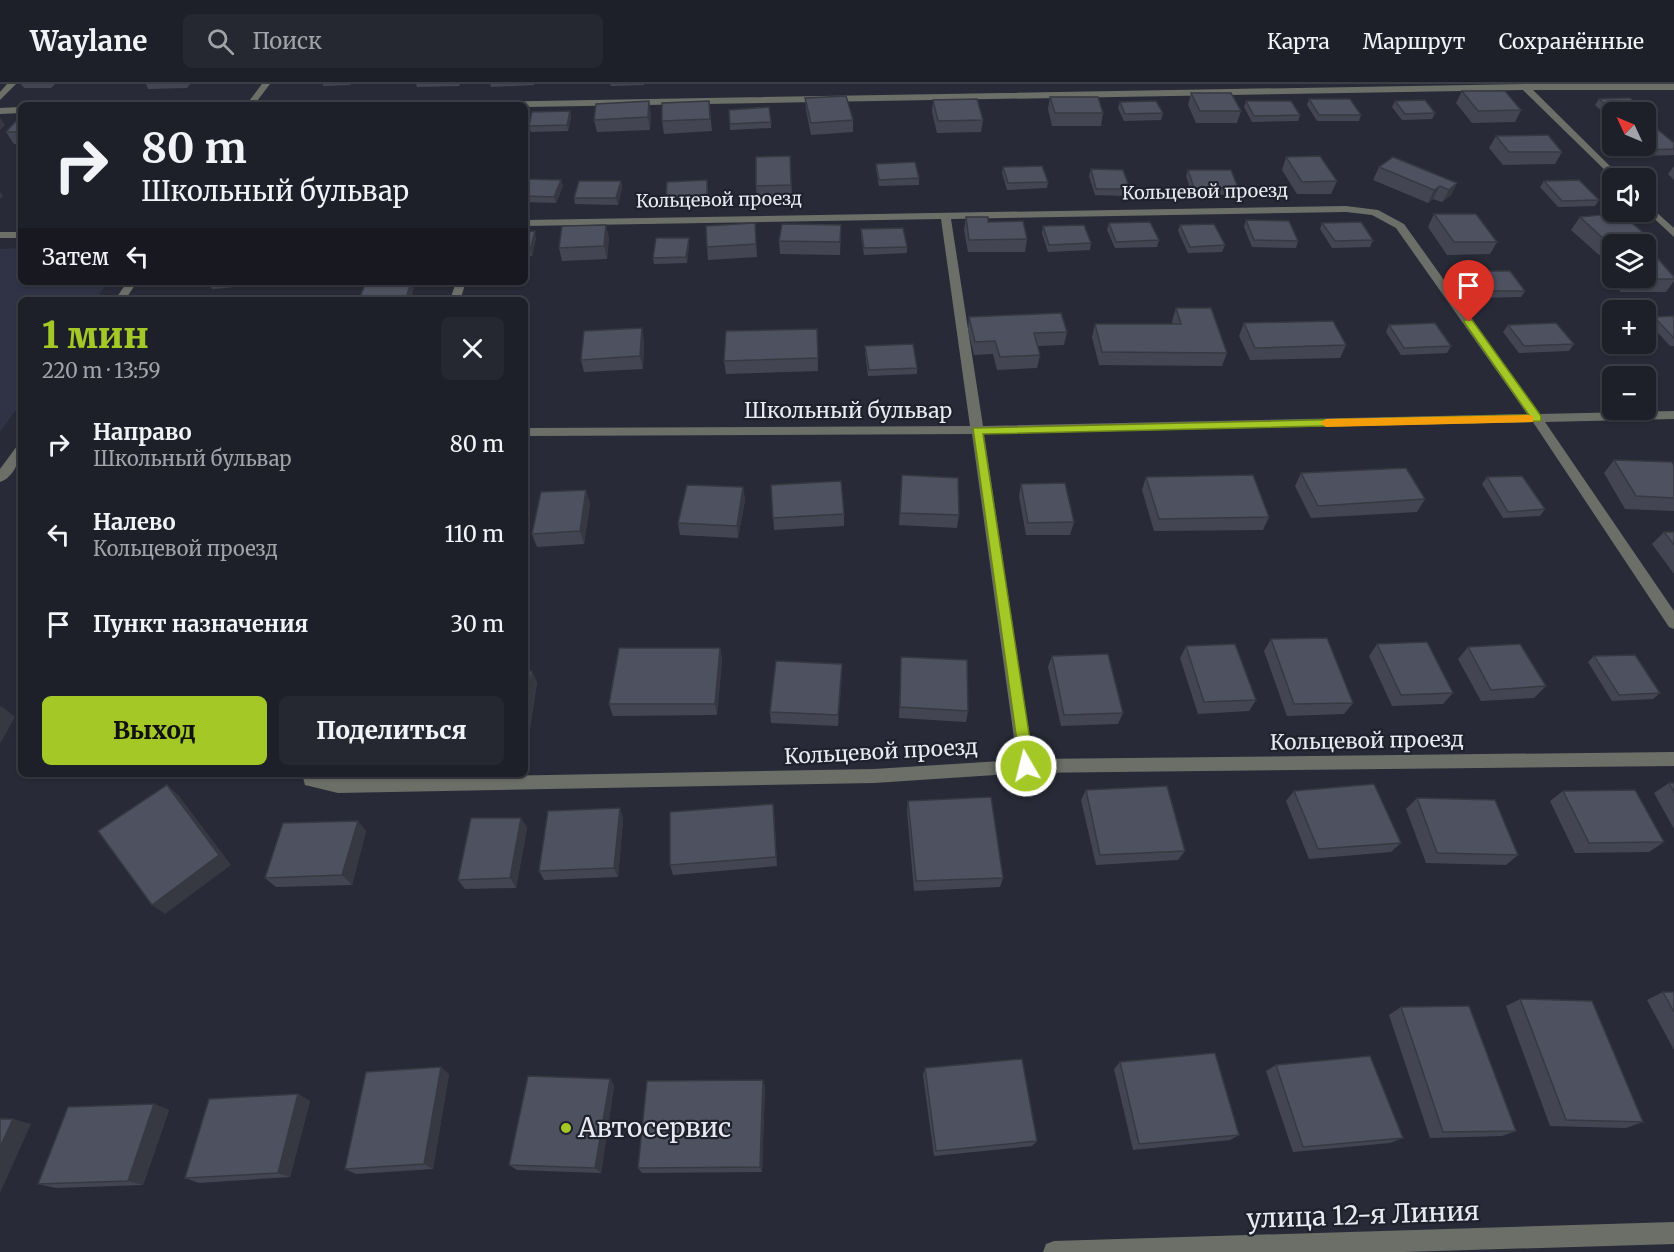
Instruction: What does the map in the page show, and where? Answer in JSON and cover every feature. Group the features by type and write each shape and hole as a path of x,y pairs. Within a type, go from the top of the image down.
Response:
{"street":[{"path":"0,96 12,84"},
{"path":"252,102 266,84"},
{"path":"528,104 1523,85 1674,87"},
{"path":"1523,85 1608,168"},
{"path":"0,111 18,110"},
{"name":"Кольцевой проезд","path":"528,223 1346,209 1374,212 1400,226 1537,419 1674,624"},
{"path":"946,216 1026,766"},
{"path":"1656,216 1674,234"},
{"path":"0,235 18,235"},
{"name":"Школьный бульвар","path":"528,432 977,430 1674,415"},
{"path":"0,478 18,454"},
{"name":"Кольцевой проезд","path":"310,777 311,780 338,786 874,776 1026,766 1674,759"},
{"name":"улица 12-я Линия","path":"1054,1252 1674,1233"}],"shaded area":[{"path":"18,248 18,285 106,285 97,297 18,297 18,407 0,432 0,249"}],"building":[{"path":"1462,91 1505,91 1521,110 1478,111"},
{"path":"1191,93 1231,93 1241,111 1200,111"},
{"path":"846,96 853,120 811,123 805,98"},
{"path":"1050,97 1098,97 1103,113 1055,113"},
{"path":"1630,98 1635,102 1602,102 1599,99"},
{"path":"977,99 983,120 938,121 933,100"},
{"path":"1309,99 1350,99 1361,115 1319,115"},
{"path":"1425,100 1435,113 1405,114 1395,101"},
{"path":"649,101 648,117 594,120 596,104"},
{"path":"709,101 710,119 662,121 662,103"},
{"path":"1156,101 1163,113 1125,114 1120,102"},
{"path":"1246,101 1291,101 1300,115 1254,116"},
{"path":"769,107 771,122 730,124 729,110"},
{"path":"570,111 567,125 529,126 532,112"},
{"path":"18,119 18,132 6,132"},
{"path":"1656,129 1674,143 1674,149 1656,150"},
{"path":"1548,135 1562,152 1509,152 1496,136"},
{"path":"790,156 791,185 756,186 756,157"},
{"path":"1320,156 1337,181 1302,182 1286,157"},
{"path":"1393,157 1457,183 1449,190 1440,186 1434,190 1379,167"},
{"path":"915,162 919,178 879,180 876,164"},
{"path":"1042,166 1048,182 1008,183 1003,167"},
{"path":"1091,169 1123,170 1130,189 1096,189"},
{"path":"1188,170 1231,170 1238,188 1194,188"},
{"path":"528,179 561,180 554,197 528,196"},
{"path":"707,180 707,197 666,199 667,182"},
{"path":"1579,180 1599,200 1562,201 1544,181"},
{"path":"579,181 621,181 616,198 574,198"},
{"path":"1434,214 1476,214 1497,242 1454,242"},
{"path":"1602,215 1602,222 1631,222 1644,234 1602,234 1602,237 1580,217"},
{"path":"966,217 988,217 988,222 1023,221 1027,239 969,240"},
{"path":"1246,220 1289,221 1298,241 1254,240"},
{"path":"1150,222 1159,240 1116,242 1109,223"},
{"path":"1361,222 1373,240 1335,241 1322,223"},
{"path":"755,223 756,244 707,247 706,226"},
{"path":"782,224 841,225 840,242 779,241"},
{"path":"1214,224 1225,245 1190,247 1180,225"},
{"path":"606,225 604,246 559,248 562,226"},
{"path":"1084,225 1091,243 1049,245 1043,226"},
{"path":"903,228 907,247 864,248 861,229"},
{"path":"535,231 530,250 528,250 528,232"},
{"path":"656,238 689,238 686,257 653,258"},
{"path":"1656,256 1674,277 1674,279 1656,279"},
{"path":"1466,271 1510,271 1525,291 1480,291"},
{"path":"365,285 410,285 406,297 360,297"},
{"path":"1176,308 1211,308 1227,353 1102,352 1095,324 1181,324"},
{"path":"1061,313 1067,332 1034,333 1040,355 1000,357 995,341 975,342 969,317"},
{"path":"1674,316 1674,338 1656,319 1656,317"},
{"path":"1333,321 1346,345 1255,348 1244,323"},
{"path":"1435,323 1451,346 1404,348 1389,325"},
{"path":"1556,323 1574,344 1524,346 1508,325"},
{"path":"642,328 640,356 581,360 584,331"},
{"path":"817,329 818,358 724,361 726,331"},
{"path":"913,344 917,368 869,370 865,346"},
{"path":"1614,460 1672,462 1674,498 1636,496"},
{"path":"1406,468 1425,499 1318,506 1301,473"},
{"path":"902,475 958,478 959,515 900,513"},
{"path":"1253,475 1269,517 1159,519 1146,477"},
{"path":"1522,476 1545,509 1508,512 1487,477"},
{"path":"841,481 844,514 773,518 771,485"},
{"path":"1065,483 1074,522 1028,523 1021,484"},
{"path":"687,485 743,487 737,526 678,523"},
{"path":"586,490 580,531 532,534 541,492"},
{"path":"1664,532 1674,532 1674,545"},
{"path":"1327,638 1353,703 1294,704 1271,639"},
{"path":"1427,642 1453,693 1401,695 1377,644"},
{"path":"1235,644 1256,700 1204,702 1186,646"},
{"path":"1520,644 1546,686 1491,690 1468,647"},
{"path":"619,648 720,648 715,704 609,704"},
{"path":"1108,654 1123,713 1064,715 1052,656"},
{"path":"1635,655 1660,693 1619,695 1594,656"},
{"path":"901,657 967,660 968,711 900,707"},
{"path":"776,661 842,664 838,715 770,712"},
{"path":"528,671 532,671 528,697"},
{"path":"1374,784 1401,843 1318,849 1294,791"},
{"path":"167,785 219,855 152,905 98,831"},
{"path":"1167,786 1185,851 1100,855 1086,790"},
{"path":"1635,790 1664,842 1589,843 1563,791"},
{"path":"991,797 1003,878 916,881 908,801"},
{"path":"1417,798 1495,800 1518,855 1437,853"},
{"path":"773,804 776,857 670,865 670,812"},
{"path":"620,808 614,868 539,871 548,811"},
{"path":"471,818 521,818 510,878 458,880"},
{"path":"358,821 342,875 265,878 283,823"},
{"path":"1663,992 1674,992 1674,1012"},
{"path":"1520,999 1592,1001 1643,1122 1566,1120"},
{"path":"1469,1006 1516,1131 1443,1132 1401,1007"},
{"path":"1215,1053 1239,1135 1139,1144 1120,1062"},
{"path":"1370,1056 1403,1138 1303,1147 1276,1065"},
{"path":"1022,1059 1037,1141 936,1151 925,1068"},
{"path":"441,1067 424,1164 345,1169 366,1072"},
{"name":"Автосервис","path":"528,1076 610,1079 595,1168 509,1165"},
{"path":"763,1080 760,1167 638,1168 647,1081"},
{"path":"298,1094 278,1173 185,1178 209,1099"},
{"path":"154,1104 128,1181 38,1184 68,1107"},
{"path":"0,1119 13,1119 0,1147"}],"slow traffic":[{"path":"1326,423 1529,419"}],"place":[{"name":"Автосервис","path":"566,1128"}],"route":[{"path":"1026,766 977,430 1537,419 1469,322"}]}
